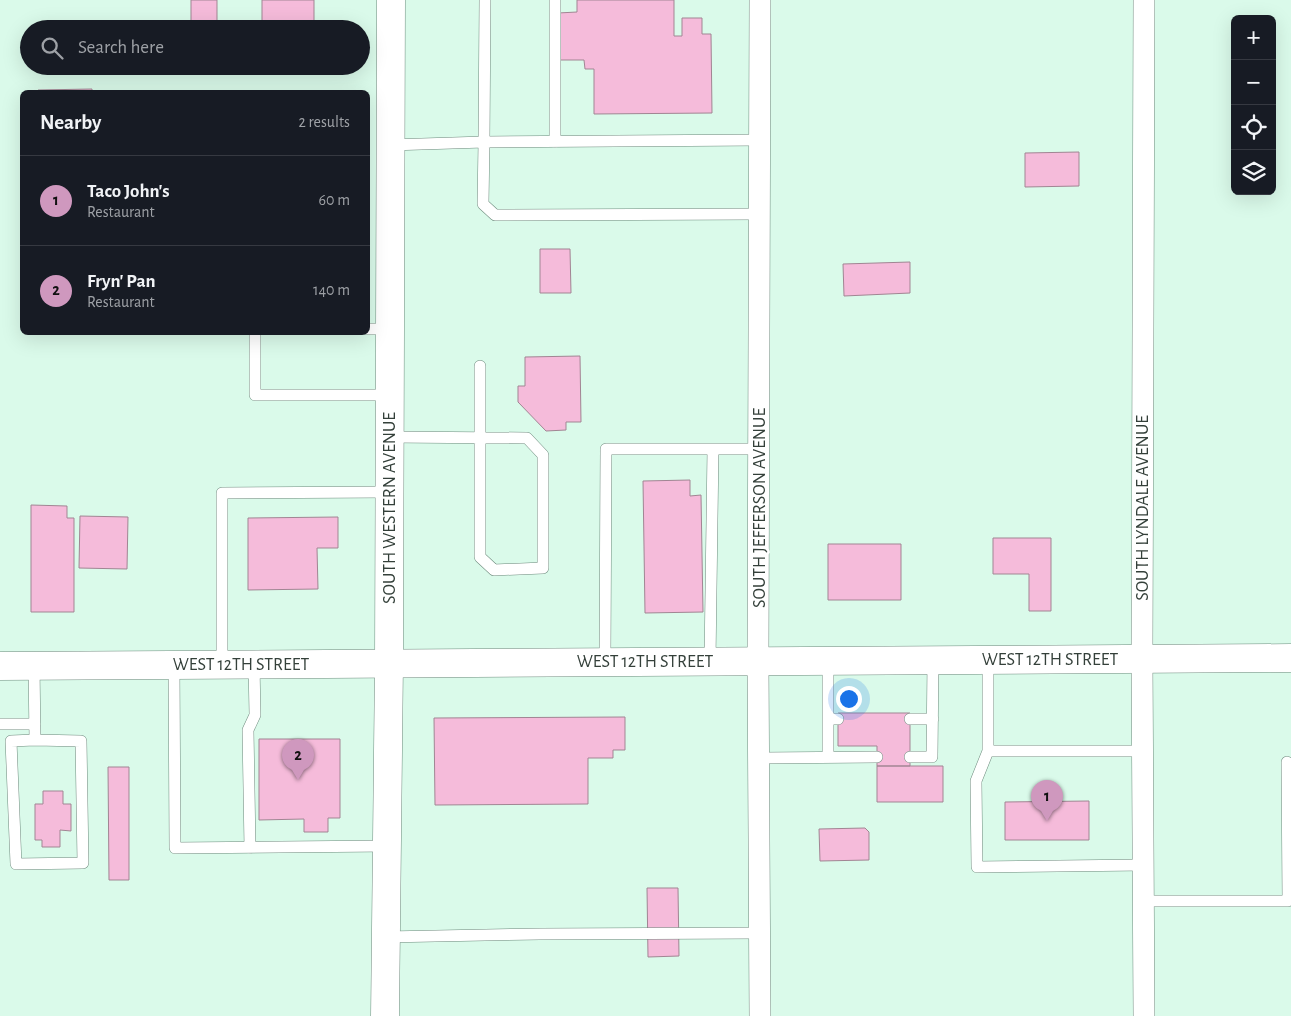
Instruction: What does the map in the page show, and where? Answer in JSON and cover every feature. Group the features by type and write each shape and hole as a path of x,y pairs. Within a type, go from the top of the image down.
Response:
{"main road":[{"name":"SOUTH WESTERN AVENUE","path":"385,1016 390,395 379,329 390,145 391,0"},
{"name":"WEST 12TH STREET","path":"0,666 1291,658"}],"street":[{"name":"SOUTH JEFFERSON AVENUE","path":"760,0 758,661 760,1016"},
{"name":"SOUTH LYNDALE AVENUE","path":"1144,0 1142,659 1144,1016"}],"lane":[{"path":"485,0 483,204 495,215 759,214"},
{"path":"554,0 554,142"},
{"path":"390,145 484,142 760,140"},
{"path":"255,335 255,395 390,395"},
{"path":"390,437 479,438 527,438 542,456 543,568 494,570 480,557 479,438 480,366"},
{"path":"605,662 606,448 759,449"},
{"path":"710,661 713,449"},
{"path":"222,664 222,493 389,492"},
{"path":"910,758 932,757 933,660"},
{"path":"988,660 988,751 976,781 977,868 1143,865"},
{"path":"828,661 833,719 828,758"},
{"path":"174,664 174,848 387,846"},
{"path":"250,848 248,730 255,715 254,664"},
{"path":"34,665 34,740"},
{"path":"910,719 933,719"},
{"path":"0,724 35,724"},
{"path":"34,740 81,740 83,863 16,864 11,741 34,740"},
{"path":"988,751 1142,751"},
{"path":"759,758 877,758"},
{"path":"1144,901 1288,901 1287,762"},
{"path":"386,937 759,933"}],"building":[{"path":"191,0 217,0 217,20 191,20"},
{"path":"262,0 314,0 314,20 262,20"},
{"path":"577,0 674,0 674,36 682,36 682,18 702,18 702,34 711,34 712,113 594,114 594,69 585,69 584,60 559,60 558,13 577,12"},
{"path":"92,89 92,90 38,90"},
{"path":"1079,152 1079,186 1025,187 1025,153"},
{"path":"540,249 570,249 571,293 540,293"},
{"path":"910,262 910,293 844,296 843,264"},
{"path":"580,356 581,422 566,422 566,430 546,431 518,402 518,386 525,386 525,357"},
{"path":"690,480 690,496 701,495 703,612 645,613 643,481"},
{"path":"31,505 67,506 67,518 74,518 74,612 31,612"},
{"path":"80,516 128,517 127,569 79,568"},
{"path":"338,517 338,548 317,548 318,589 248,590 248,518"},
{"path":"993,538 1051,538 1051,611 1029,611 1029,574 993,574"},
{"path":"828,544 901,544 901,600 828,600"},
{"path":"838,713 910,713 910,766 877,766 877,746 838,746"},
{"path":"625,717 625,750 613,750 613,758 588,758 588,804 435,805 434,718"},
{"path":"259,739 340,739 340,818 328,818 328,832 304,832 304,819 259,820"},
{"path":"877,766 943,766 943,802 877,802"},
{"path":"108,767 129,767 129,880 109,880"},
{"path":"43,791 63,791 63,804 71,804 71,831 60,830 60,847 42,847 42,840 35,840 35,804 43,804"},
{"path":"1089,801 1089,840 1005,840 1005,802"},
{"path":"865,828 869,832 869,860 820,861 819,829"},
{"path":"647,888 678,888 679,956 648,957"}],"place":[{"name":"Fryn' Pan","path":"298,780"},
{"name":"Taco John's","path":"1047,821"}]}
